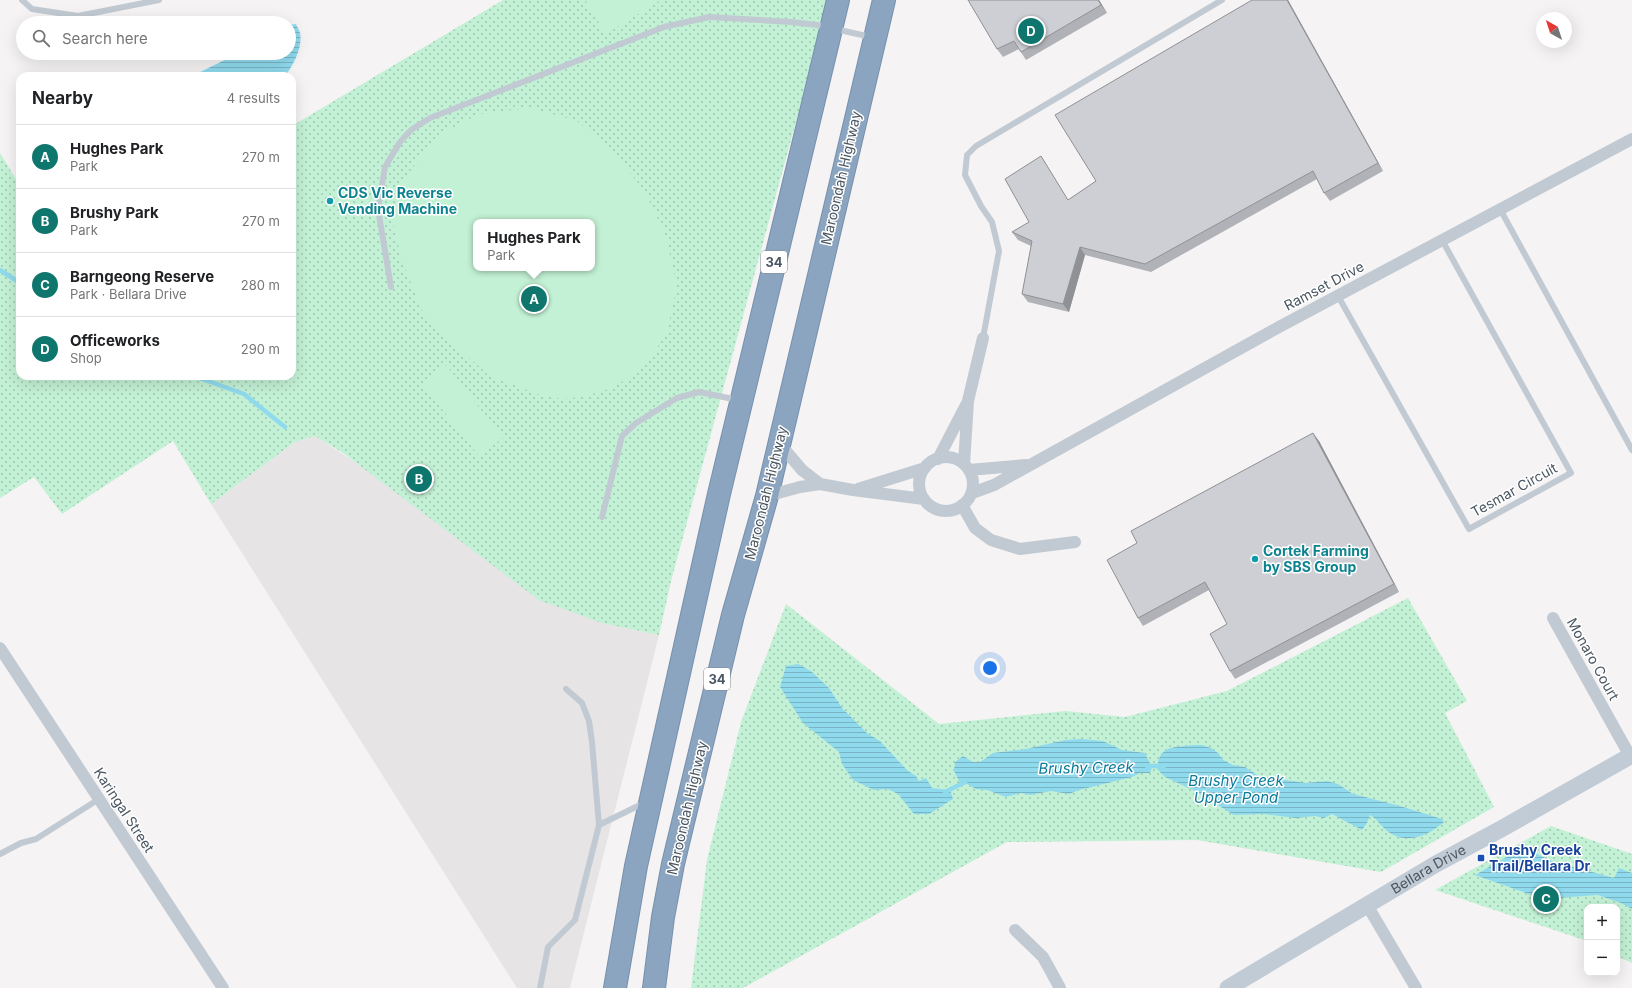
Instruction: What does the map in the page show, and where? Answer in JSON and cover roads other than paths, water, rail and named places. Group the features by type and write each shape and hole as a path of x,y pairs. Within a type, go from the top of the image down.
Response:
{"highway":[{"name":"34","path":"615,988 636,866 712,525 740,401 838,0"},
{"name":"Maroondah Highway","path":"654,988 663,917 673,864 733,615 767,496 884,0"}],"main road":[{"name":"Bellara Drive","path":"1228,988 1436,864 1631,756"}],"street":[{"name":"Ramset Drive","path":"972,493 994,485 1338,296 1632,139"},
{"path":"967,467 952,458 938,459 930,462 921,476 921,492 924,499 934,507 946,511 962,506 972,493 972,478 967,467 968,401 983,338"},
{"path":"938,459 968,401"},
{"path":"779,443 802,470 820,484"},
{"name":"Ramset Drive","path":"967,467 1032,464"},
{"path":"853,490 925,468"},
{"path":"767,496 800,487 820,484 853,490 924,499"},
{"path":"962,506 975,528 991,540 1020,549 1075,542"},
{"name":"Monaro Court","path":"1553,618 1631,756"},
{"name":"Karingal Street","path":"0,648 223,988"},
{"path":"1367,905 1416,988"},
{"path":"1015,930 1043,957 1060,988"}],"lane":[{"path":"22,0 32,9 78,16 159,0"},
{"path":"983,338 999,251 992,222 981,206 965,175 967,155 976,146 1222,0"},
{"path":"391,287 378,209 385,167 400,142 411,130 430,118 664,27 709,16 790,22 874,38"},
{"path":"1500,209 1632,450"},
{"name":"Tesmar Circuit","path":"1338,296 1469,529 1571,473 1442,240"},
{"path":"602,517 622,436 636,423 677,398 699,392 740,401"},
{"path":"540,988 548,947 575,920 599,825 589,721 582,703 566,689"},
{"path":"0,854 21,843 36,839 99,799"},
{"path":"599,825 651,799"}],"water":[{"path":"296,24 301,38 296,57"},
{"path":"225,60 295,60 288,72 200,72"},
{"path":"798,664 811,671 829,688 842,708 868,734 880,741 907,770 916,776 919,781 926,778 932,788 950,790 953,799 929,814 914,814 898,794 888,789 874,790 853,780 842,764 839,752 803,723 780,687 786,666"},
{"name":"Brushy Creek Upper Pond","path":"1082,739 1103,741 1122,750 1145,753 1152,767 1150,773 1140,773 1132,777 1079,790 1069,794 1051,791 1030,795 1021,793 1006,797 987,790 976,789 967,784 961,785 954,771 955,762 963,756 973,762 980,762 993,753 1026,749 1065,740"},
{"name":"Brushy Creek Upper Pond","path":"1202,745 1211,748 1218,753 1223,760 1233,765 1245,767 1259,776 1306,783 1327,781 1338,784 1353,794 1400,806 1442,819 1444,822 1424,835 1408,838 1393,835 1370,815 1362,830 1332,814 1324,818 1315,816 1296,818 1263,814 1234,815 1193,790 1165,777 1157,769 1158,761 1168,749"},
{"path":"1524,847 1549,860 1614,878 1619,868 1632,873 1632,909 1621,903 1598,895 1543,899 1475,875"}],"waterway":[{"name":"Brushy Creek","path":"0,270 16,280"},
{"name":"Brushy Creek","path":"205,380 244,394 285,427"},
{"name":"Brushy Creek","path":"1147,766 1164,766"},
{"name":"Brushy Creek","path":"945,792 965,782"}],"place":[{"name":"Officeworks","path":"1031,31"},
{"name":"CDS Vic Reverse Vending Machine","path":"330,201"},
{"name":"Hughes Park","path":"534,299"},
{"name":"Brushy Park","path":"419,479"},
{"name":"Cortek Farming by SBS Group","path":"1255,559"},
{"name":"Brushy Creek Trail/Bellara Dr","path":"1481,858"},
{"name":"Barngeong Reserve","path":"1546,899"}]}
